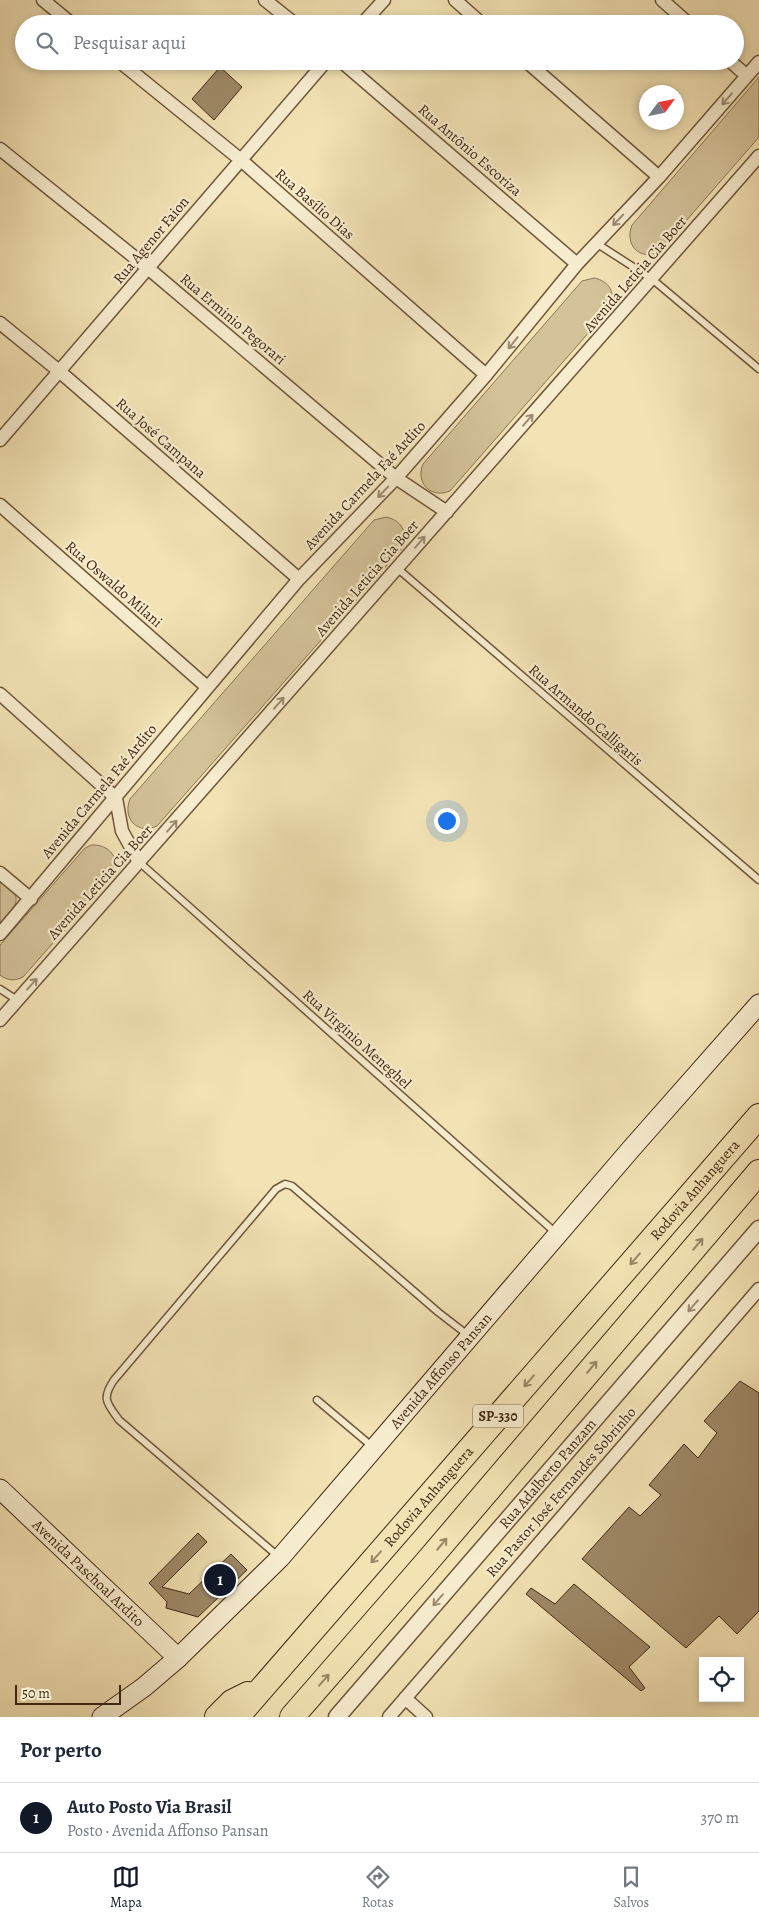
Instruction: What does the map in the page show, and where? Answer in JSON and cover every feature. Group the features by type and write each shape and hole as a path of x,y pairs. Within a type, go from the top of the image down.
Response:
{"highway":[{"name":"Rodovia Anhanguera","path":"238,1717 753,1123"},
{"name":"SP-330","path":"292,1717 439,1548 759,1172"},
{"path":"217,1717 232,1702 265,1685"}],"main road":[{"name":"Avenida Affonso Pansan","path":"102,1717 144,1687 178,1658 280,1558 630,1149 759,1004"},
{"name":"Avenida Paschoal Ardito","path":"4,1495 178,1658"}],"street":[{"path":"43,0 61,15"},
{"path":"265,0 284,15"},
{"path":"370,15 384,0"},
{"path":"455,0 472,15"},
{"path":"662,0 679,15"},
{"name":"Avenida Carmela Faé Ardito","path":"0,934 300,579 396,478 486,375 576,264 659,176 759,62"},
{"name":"Rua Basílio Dias","path":"130,70 240,160 486,375"},
{"name":"Rua Agenor Faion","path":"0,440 318,70"},
{"name":"Rua Antônio Escoriza","path":"351,70 576,264"},
{"path":"536,70 659,176"},
{"path":"740,70 747,76"},
{"name":"Rua Erminio Pegorari","path":"0,149 149,269 396,478 446,512"},
{"name":"Avenida Leticia Cia Boer","path":"0,1020 759,156"},
{"name":"Rua José Campana","path":"0,323 59,371 300,579"},
{"name":"Rua Oswaldo Milani","path":"0,505 207,687"},
{"path":"0,694 116,798 122,832 140,862"},
{"path":"0,873 31,899"},
{"name":"Rua Adalberto Panzam","path":"337,1717 759,1229"},
{"name":"Rua Pastor José Fernandes Sobrinho","path":"388,1717 759,1289"},
{"path":"405,1698 426,1717"}],"lane":[{"path":"596,243 652,279 759,369"},
{"name":"Rua Armando Calligaris","path":"397,568 759,880"},
{"name":"Rua Virginio Meneghel","path":"140,862 558,1235"},
{"path":"0,989 17,1000"},
{"path":"753,1123 759,1107"},
{"path":"280,1558 119,1420 107,1403 107,1390 114,1380 276,1188 285,1184 292,1186 438,1312 470,1336"},
{"path":"317,1400 374,1448"}],"shaded area":[{"path":"759,77 759,137 659,252 652,254 640,253 632,245 630,239 632,225"},
{"path":"594,278 604,282 610,288 613,296 612,306 450,491 437,493 426,488 421,477 423,464 582,281"},
{"path":"386,517 396,521 402,527 405,536 404,546 157,826 144,828 138,827 133,823 128,813 130,799 374,520"},
{"path":"97,845 111,852 115,861 115,873 23,977 12,980 0,975 0,945 85,848"},
{"path":"0,879 13,891 16,901 15,905 0,923"}],"building":[{"path":"217,70 223,70 242,87 214,120 192,99"},
{"path":"740,1381 759,1393 759,1611 737,1634 719,1616 686,1648 582,1559 629,1507 640,1516 661,1495 649,1485 684,1444 698,1458 717,1433 704,1421"},
{"path":"198,1533 207,1542 162,1587 189,1594 231,1554 247,1570 198,1617 166,1608 167,1602 149,1583"},
{"path":"574,1584 650,1647 629,1667 645,1688 641,1691 526,1594 531,1588 555,1604"}],"place":[{"name":"Auto Posto Via Brasil","path":"220,1580"}]}
